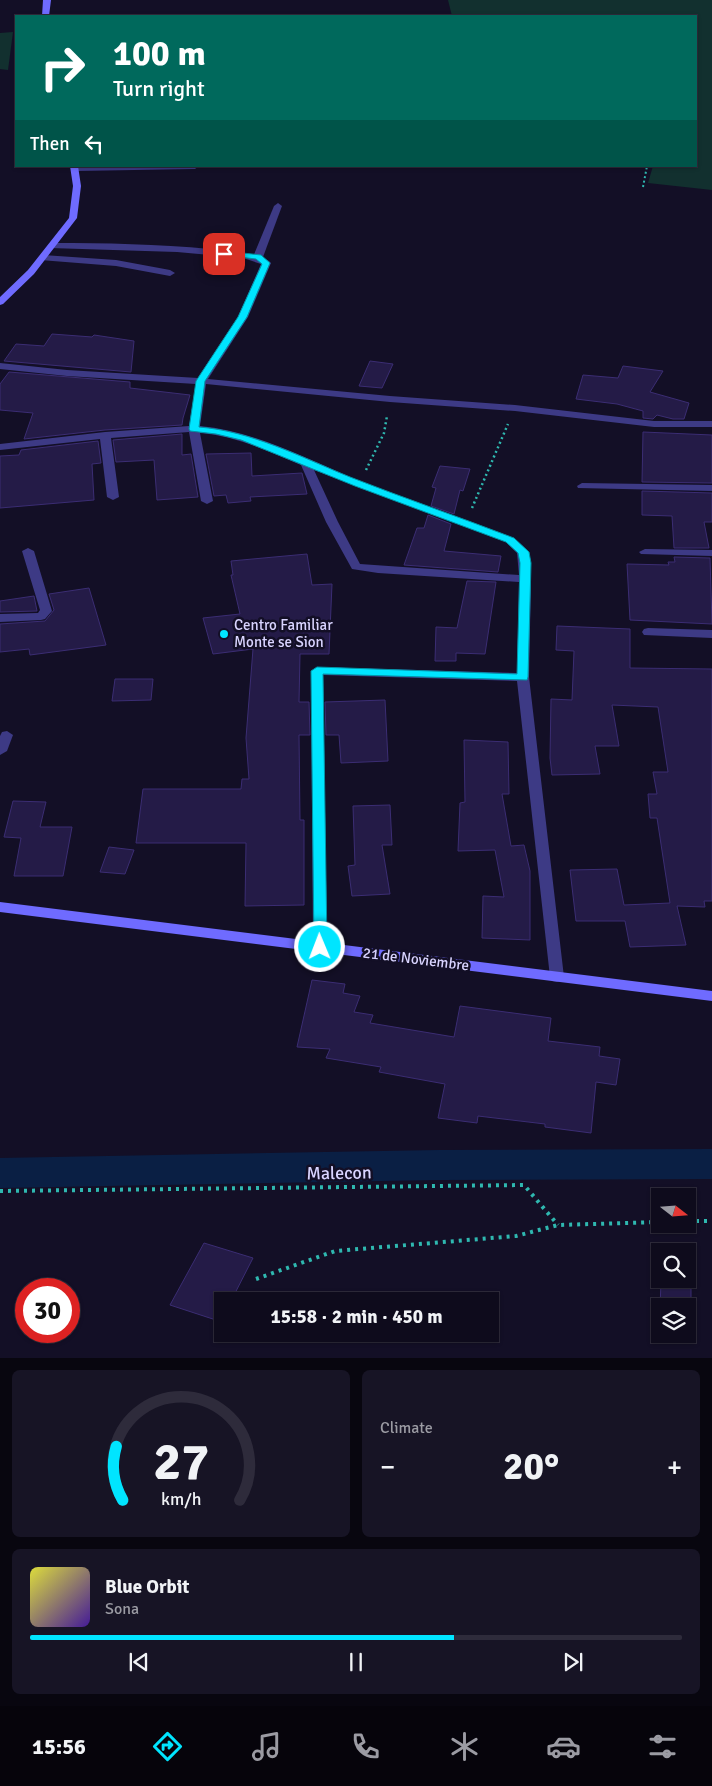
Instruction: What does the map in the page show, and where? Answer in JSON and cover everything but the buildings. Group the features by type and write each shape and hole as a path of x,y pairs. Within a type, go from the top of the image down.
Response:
{"street":[{"path":"46,15 47,0"},
{"path":"0,302 31,272 73,218 78,186 74,167"},
{"path":"258,257 278,206"},
{"path":"53,246 139,247 258,257 266,263 243,317 201,381 194,429 207,502"},
{"path":"43,258 116,263 170,273"},
{"path":"0,366 514,408 654,424 712,424"},
{"path":"0,447 105,435 194,429 217,431 244,438 358,484 510,540 523,552 525,579 523,677 557,977"},
{"path":"105,435 114,497"},
{"path":"305,462 332,522 356,566 378,570 525,579"},
{"path":"582,486 712,488"},
{"path":"0,618 41,616 46,612 28,551"},
{"path":"645,552 712,553"},
{"path":"648,632 712,634"},
{"path":"320,947 317,671 523,677"},
{"path":"0,751 7,735"},
{"name":"21 de Noviembre","path":"0,907 712,996"}],"path":[{"path":"643,187 647,167"},
{"path":"358,484 384,433 390,399"},
{"path":"466,524 514,408"},
{"name":"Malecon","path":"0,1191 524,1185 558,1225"},
{"path":"696,1221 712,1221"},
{"path":"256,1279 335,1251 516,1236 558,1225 651,1222"}],"green space":[{"path":"448,0 712,0 712,190 648,183 653,167 697,167 697,15 452,15"},
{"path":"13,32 8,70 0,69 0,33"}],"waterway":[{"path":"0,1173 439,1165 712,1164"}],"place":[{"name":"Centro Familiar Monte se Sion","path":"224,634"}],"route":[{"path":"224,254 258,257 266,263 243,317 201,381 194,429 217,431 244,438 358,484 510,540 523,552 525,563 523,677 317,671 320,947"}]}
